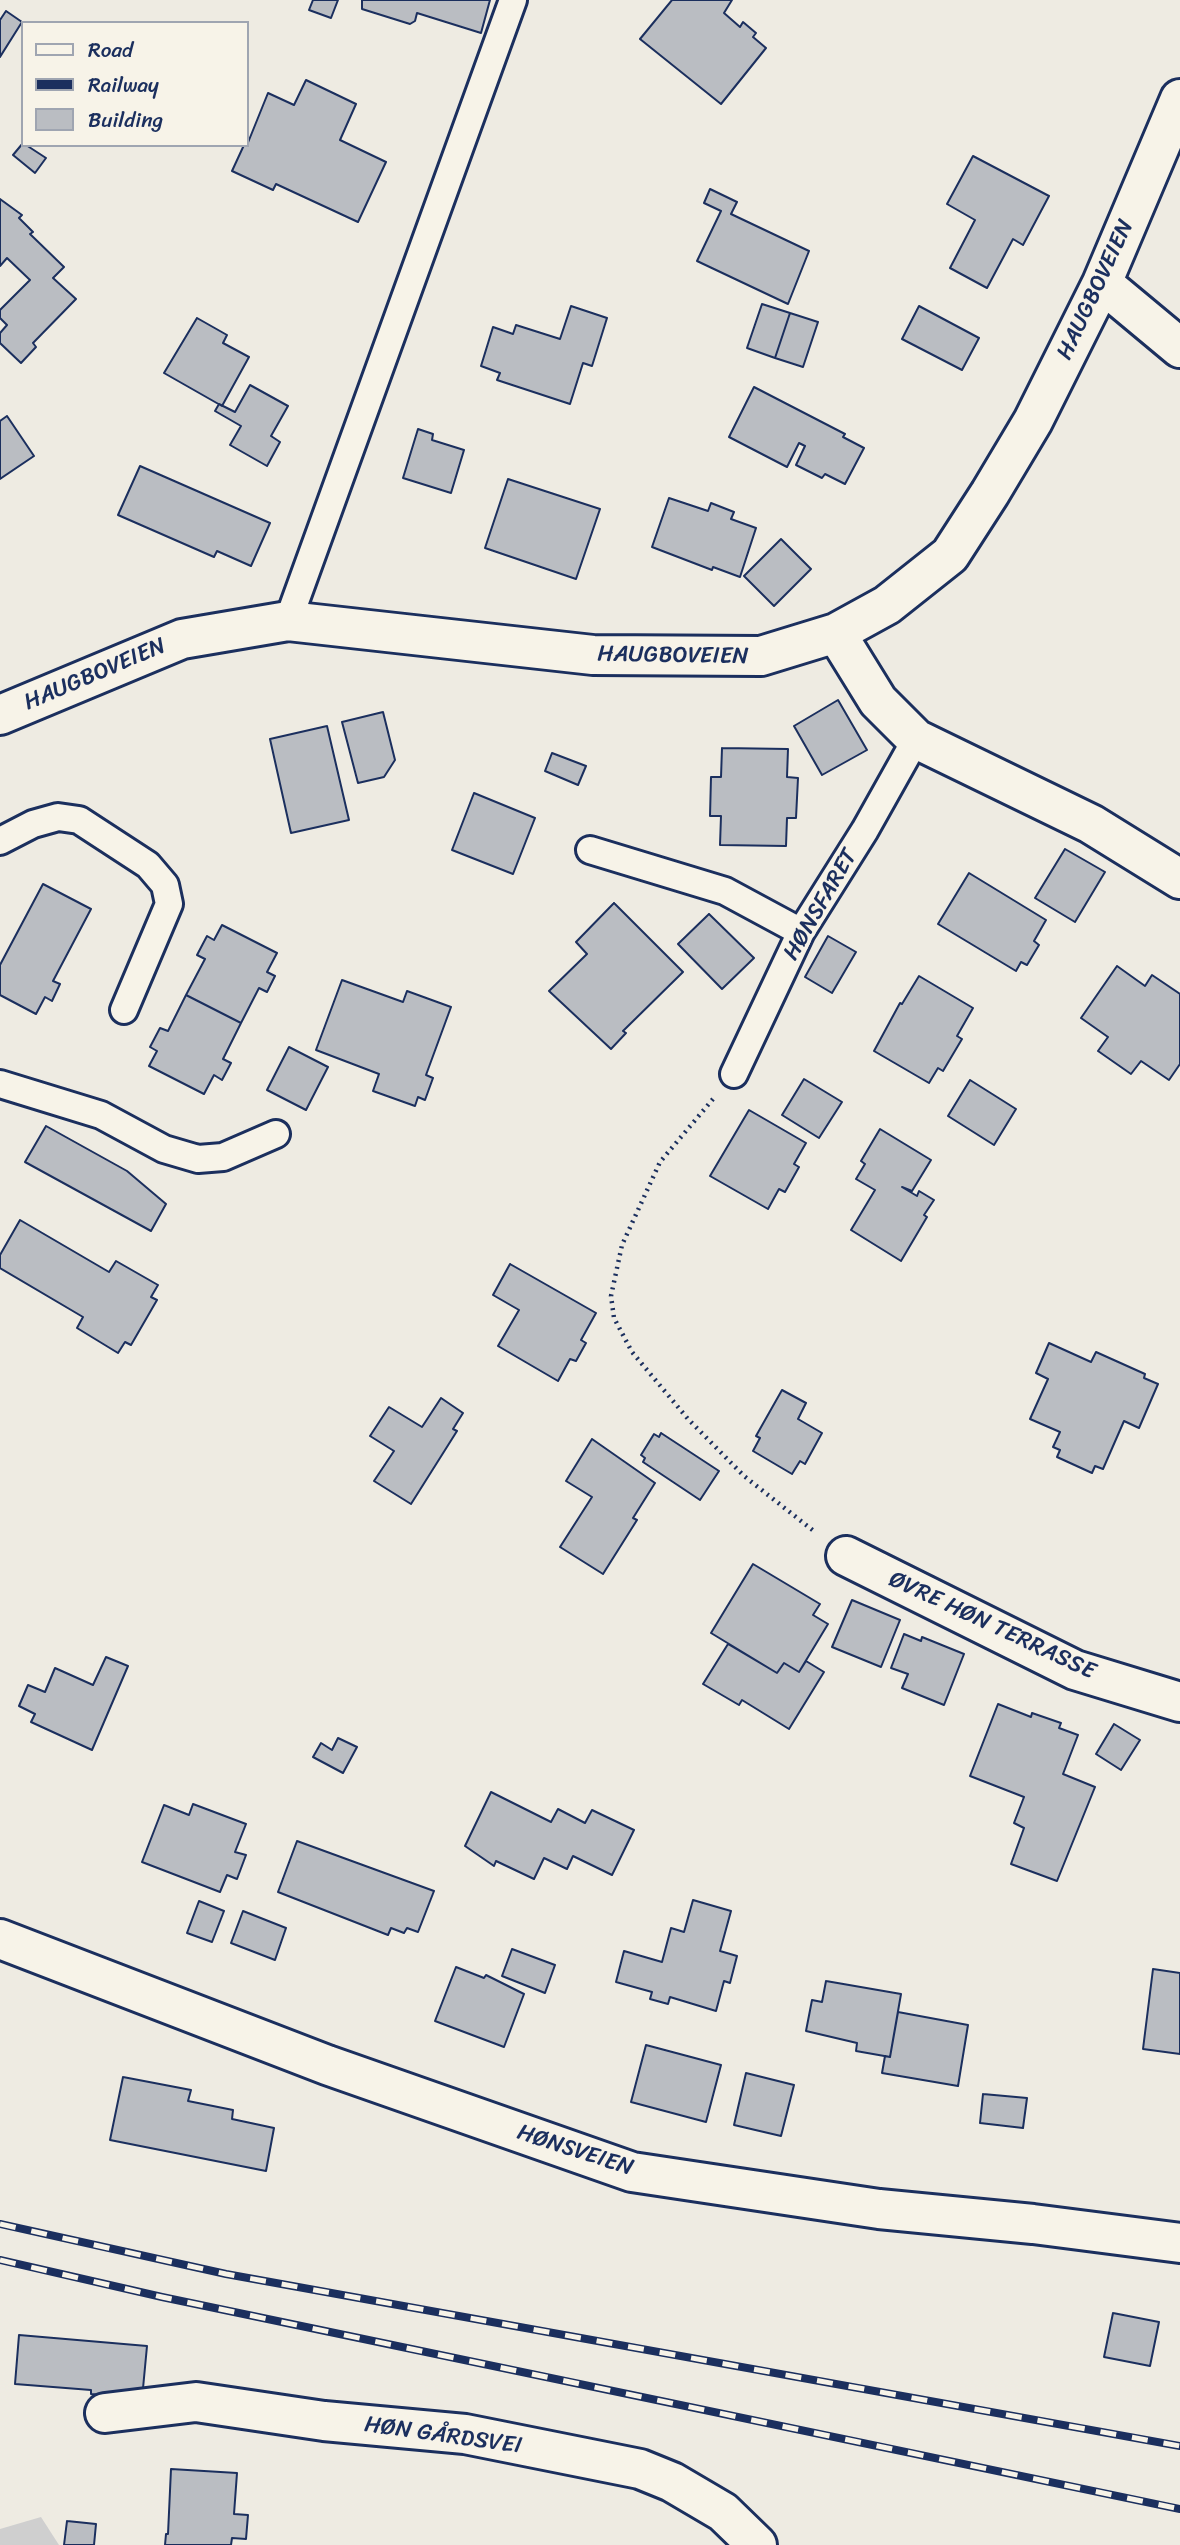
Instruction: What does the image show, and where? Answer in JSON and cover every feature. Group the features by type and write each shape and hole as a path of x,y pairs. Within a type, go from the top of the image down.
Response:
{"street":[{"name":"HAUGBOVEIEN","path":"0,715 182,639 288,621 593,655 761,656 836,634 887,605 950,555 1033,421 1102,283 1180,99"},
{"path":"1102,283 1180,348"},
{"path":"836,634 878,701 916,739 1090,824 1180,879"},
{"name":"ØVRE HØN TERRASSE","path":"846,1556 1075,1670 1180,1702"},
{"name":"HØNSVEIEN","path":"0,1939 327,2065 632,2172 878,2209 1180,2242"},
{"name":"HØN GÅRDSVEI","path":"105,2413 195,2402 324,2421 465,2434 640,2469 672,2482 723,2512 757,2545"}],"lane":[{"path":"288,621 513,0"},
{"name":"HØNSFARET","path":"734,1074 801,932 865,830 916,739"},
{"path":"0,841 33,824 58,817 79,820 148,864 165,885 169,904 124,1010"},
{"path":"590,850 725,891 801,932"},
{"path":"0,1084 101,1115 164,1149 198,1159 223,1157 276,1134"}],"path":[{"path":"734,1074 660,1162 622,1245 611,1296 614,1318 632,1352 688,1419 744,1476 846,1556"}],"shaded area":[{"path":"41,2517 59,2545 0,2545 0,2529"}],"building":[{"path":"313,0 338,0 331,18 309,10"},
{"path":"362,0 490,0 481,33 417,13 415,21 410,24 362,9"},
{"path":"672,0 732,0 724,13 740,27 743,22 756,33 753,37 766,48 721,104 640,39"},
{"path":"6,11 21,24 0,57 0,20"},
{"path":"306,80 356,104 340,140 386,162 358,222 276,184 273,190 232,171 243,147 248,147 268,93 294,105"},
{"path":"21,145 29,147 46,158 35,173 13,155"},
{"path":"973,156 1049,196 1023,245 1013,239 987,288 950,268 975,220 947,204"},
{"path":"710,189 737,202 731,214 809,251 788,304 697,261 721,211 704,203"},
{"path":"0,199 22,215 19,218 33,232 30,234 64,267 53,278 76,299 33,343 36,347 21,363 0,343 0,333 7,325 0,318 0,310 30,280 7,258 0,266"},
{"path":"762,304 790,313 775,358 747,348"},
{"path":"571,306 607,318 592,366 583,363 570,404 497,380 500,373 481,366 493,327 513,334 516,325 560,339"},
{"path":"919,306 979,338 962,370 902,339"},
{"path":"790,313 818,322 803,367 775,358"},
{"path":"197,318 227,335 223,343 249,357 222,406 164,373"},
{"path":"250,385 288,406 271,436 280,442 267,466 230,445 241,426 215,411 219,404 235,412"},
{"path":"754,387 845,434 843,437 864,448 845,484 825,474 822,478 796,465 805,446 799,443 787,467 729,437"},
{"path":"7,416 34,456 0,479 0,421"},
{"path":"418,429 433,434 432,440 464,450 451,493 403,478"},
{"path":"140,466 270,523 251,566 217,551 214,557 118,515"},
{"path":"508,479 600,509 576,579 485,548"},
{"path":"669,498 708,511 711,503 734,512 731,519 756,528 740,577 713,567 712,570 652,547"},
{"path":"781,539 811,569 774,606 744,576"},
{"path":"838,700 867,750 822,775 794,726"},
{"path":"383,712 395,760 384,777 358,783 342,722"},
{"path":"327,726 349,820 291,833 270,739"},
{"path":"722,748 788,749 787,777 798,778 796,818 787,818 786,846 720,845 721,816 710,816 711,777 721,777"},
{"path":"552,753 586,766 578,785 545,771"},
{"path":"474,793 535,818 513,874 452,850"},
{"path":"1065,849 1105,872 1075,922 1035,898"},
{"path":"969,873 1046,920 1034,941 1039,945 1027,965 1021,962 1016,971 938,924"},
{"path":"43,884 91,909 53,981 60,984 52,1001 45,997 36,1014 0,995 0,965"},
{"path":"614,903 683,972 623,1031 626,1033 611,1049 549,991 587,954 576,942"},
{"path":"709,914 754,958 722,989 678,944"},
{"path":"222,925 277,953 267,972 275,976 267,992 259,988 241,1023 186,995 205,959 197,955 207,936 214,940"},
{"path":"828,936 856,952 832,993 805,977"},
{"path":"1117,966 1145,986 1152,975 1180,994 1180,1064 1169,1080 1141,1061 1131,1074 1098,1051 1108,1037 1081,1018"},
{"path":"919,976 973,1008 957,1036 962,1039 943,1071 938,1068 929,1083 874,1051 900,1003 902,1004"},
{"path":"342,980 403,1002 407,991 451,1007 426,1075 433,1078 425,1100 418,1097 415,1106 373,1091 379,1074 316,1050"},
{"path":"186,995 241,1023 223,1059 231,1063 222,1080 214,1075 204,1094 149,1066 157,1051 150,1047 160,1028 168,1031"},
{"path":"289,1047 328,1067 306,1110 267,1090"},
{"path":"804,1079 842,1102 819,1138 782,1115"},
{"path":"970,1080 1016,1109 994,1145 948,1116"},
{"path":"749,1110 806,1143 794,1164 799,1167 785,1192 779,1189 768,1209 710,1176"},
{"path":"46,1126 127,1171 166,1204 151,1231 25,1162"},
{"path":"880,1129 931,1160 912,1191 902,1187 917,1196 919,1191 934,1200 901,1261 851,1230 875,1190 856,1179 865,1164 861,1161"},
{"path":"20,1220 109,1272 116,1261 158,1285 151,1297 157,1300 131,1345 125,1342 118,1353 77,1328 83,1317 0,1268 0,1255"},
{"path":"510,1264 596,1313 581,1340 586,1343 576,1361 570,1359 558,1381 498,1346 519,1310 493,1295"},
{"path":"1049,1343 1091,1362 1096,1352 1145,1374 1144,1378 1158,1384 1139,1428 1124,1421 1103,1469 1095,1466 1092,1473 1057,1457 1060,1450 1053,1447 1060,1432 1030,1419 1048,1379 1036,1373"},
{"path":"782,1390 806,1403 798,1419 822,1433 805,1464 800,1461 792,1474 753,1451 760,1438 756,1436"},
{"path":"441,1398 463,1413 453,1429 457,1431 411,1504 374,1481 394,1451 370,1436 389,1407 422,1427"},
{"path":"661,1433 719,1471 700,1500 643,1462 645,1458 641,1455 654,1434 659,1437"},
{"path":"592,1439 655,1483 633,1518 637,1520 603,1574 560,1547 592,1497 566,1481"},
{"path":"753,1564 820,1604 813,1615 828,1624 799,1672 784,1663 777,1673 711,1633"},
{"path":"852,1600 900,1620 881,1667 832,1647"},
{"path":"904,1634 921,1641 922,1637 964,1654 944,1705 902,1688 908,1674 891,1668"},
{"path":"728,1644 777,1673 784,1663 799,1672 806,1661 824,1672 789,1729 742,1700 739,1705 703,1684"},
{"path":"106,1657 128,1666 92,1750 31,1722 35,1714 19,1706 28,1685 45,1692 55,1668 93,1685"},
{"path":"998,1704 1031,1717 1032,1713 1061,1723 1059,1728 1078,1735 1063,1774 1095,1787 1057,1881 1011,1864 1024,1828 1014,1823 1024,1797 970,1776"},
{"path":"1114,1724 1140,1740 1121,1770 1096,1754"},
{"path":"338,1738 357,1747 343,1773 313,1757 321,1743 332,1750"},
{"path":"491,1792 551,1822 558,1809 585,1823 592,1810 634,1830 612,1875 573,1856 567,1869 544,1858 534,1879 496,1861 494,1866 465,1846"},
{"path":"193,1804 246,1824 235,1852 246,1855 237,1879 227,1875 220,1892 142,1862 164,1805 189,1815"},
{"path":"297,1841 434,1891 418,1932 407,1928 404,1933 391,1928 388,1935 278,1892"},
{"path":"693,1900 731,1911 720,1951 737,1956 730,1983 724,1981 716,2011 670,1997 668,2004 650,1999 652,1992 616,1982 624,1951 662,1962 671,1928 684,1932"},
{"path":"199,1901 224,1911 212,1942 187,1933"},
{"path":"243,1911 286,1928 275,1960 231,1943"},
{"path":"512,1949 555,1965 545,1993 502,1976"},
{"path":"456,1967 484,1978 486,1975 524,1994 504,2047 435,2021"},
{"path":"1153,1969 1180,1973 1180,2054 1143,2049"},
{"path":"826,1981 901,1994 890,2057 856,2051 857,2043 806,2031 812,2000 822,2002"},
{"path":"898,2012 968,2025 958,2086 882,2073 885,2056 890,2057"},
{"path":"646,2045 721,2065 706,2122 631,2102"},
{"path":"746,2073 794,2085 781,2136 734,2125"},
{"path":"123,2077 191,2090 188,2101 233,2110 232,2119 274,2128 266,2171 110,2140"},
{"path":"983,2094 1027,2098 1023,2128 980,2123"},
{"path":"1113,2313 1159,2322 1150,2366 1104,2357"},
{"path":"19,2335 147,2346 142,2399 91,2394 91,2390 15,2384"},
{"path":"171,2469 237,2473 234,2514 248,2515 246,2539 232,2538 231,2545 165,2545 168,2534"},
{"path":"67,2521 96,2524 94,2545 64,2545"}],"railway":[{"path":"0,2224 226,2274 1180,2446"},
{"path":"0,2260 162,2297 1180,2509"}]}
